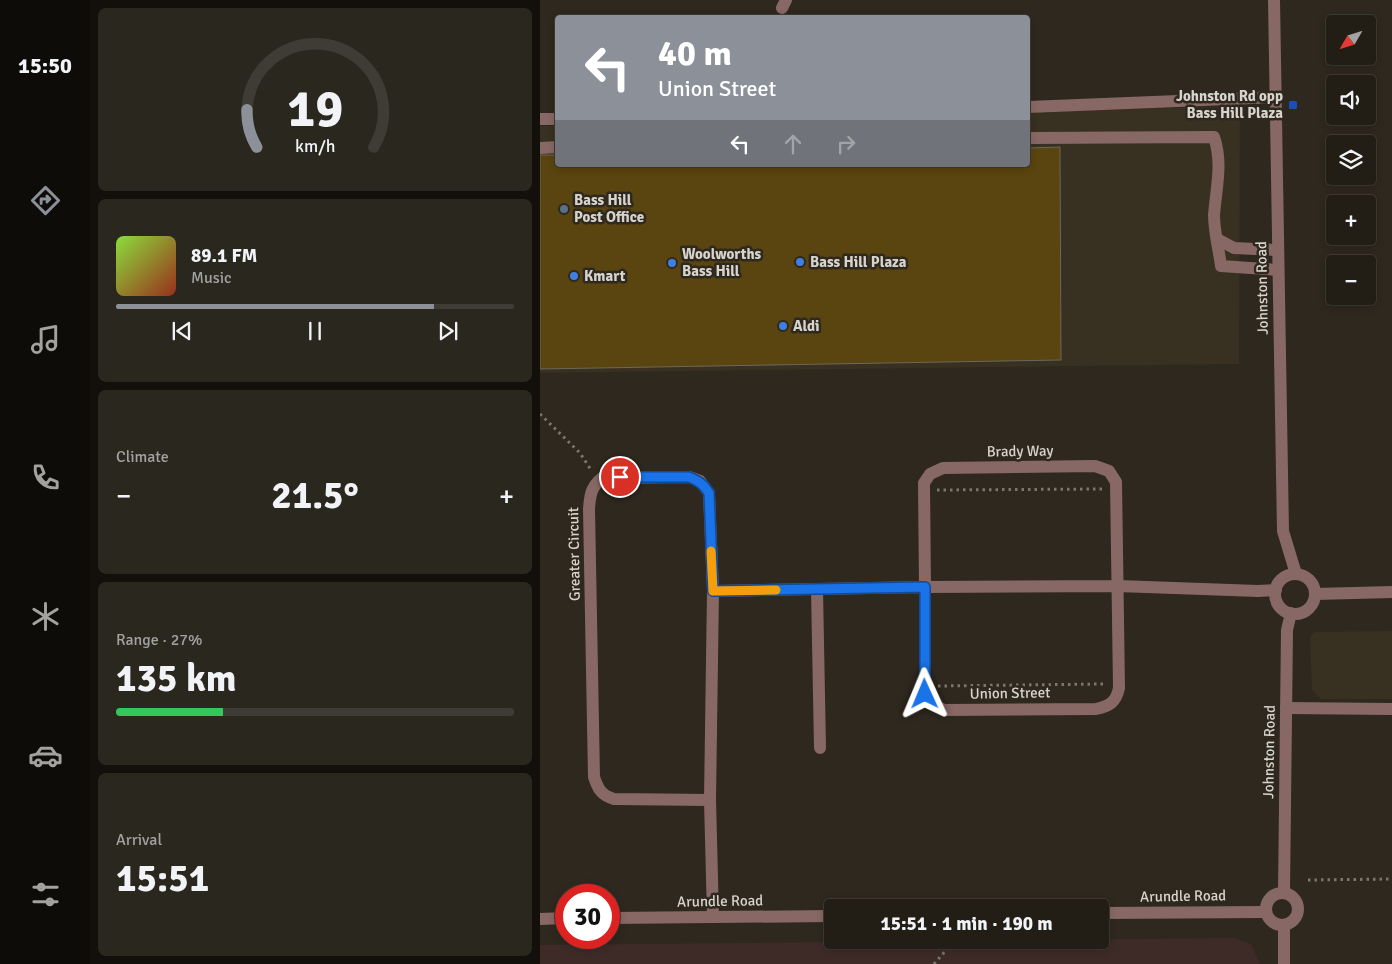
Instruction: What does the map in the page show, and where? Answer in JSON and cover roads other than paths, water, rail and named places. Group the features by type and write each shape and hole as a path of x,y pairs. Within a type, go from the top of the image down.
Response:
{"street":[{"name":"Johnston Road","path":"1274,0 1283,531 1296,574"},
{"path":"1030,107 1277,96"},
{"path":"540,120 555,119"},
{"path":"1030,138 1214,137 1217,147 1218,169 1214,218 1221,266 1278,270"},
{"path":"540,148 555,147"},
{"path":"1217,238 1234,248 1278,250"},
{"name":"Brady Way","path":"925,587 924,483 930,474 943,468 1095,466 1109,471 1116,482 1118,586"},
{"name":"Greater Circuit","path":"710,800 614,799 604,796 594,778 589,509 590,494 598,481 602,478 689,477 700,481 709,493 713,591"},
{"path":"1296,574 1308,578 1313,585 1314,601 1304,611 1291,613 1280,606 1275,595 1276,590 1284,578 1296,574"},
{"path":"713,917 710,800 713,591 1118,586 1276,590"},
{"name":"Union Street","path":"925,587 925,694 931,704 944,710 1077,709 1108,706 1117,699 1119,684 1118,586"},
{"path":"817,589 820,748"},
{"path":"1315,594 1392,592"},
{"name":"Johnston Road","path":"1284,892 1287,630 1291,613"},
{"path":"1286,708 1392,710"},
{"path":"1284,892 1294,897 1298,910 1293,921 1284,926 1273,923 1266,912 1267,900 1271,896 1284,892"},
{"name":"Arundle Road","path":"1109,913 1266,912"},
{"name":"Arundle Road","path":"620,918 824,916"},
{"path":"540,919 555,918"},
{"path":"1284,926 1284,964"}],"place":[{"name":"Johnston Rd opp Bass Hill Plaza","path":"1293,105"},
{"name":"Bass Hill Post Office","path":"564,209"},
{"name":"Bass Hill Plaza","path":"800,262"},
{"name":"Woolworths Bass Hill","path":"672,263"},
{"name":"Kmart","path":"574,276"},
{"name":"Aldi","path":"783,326"}]}
